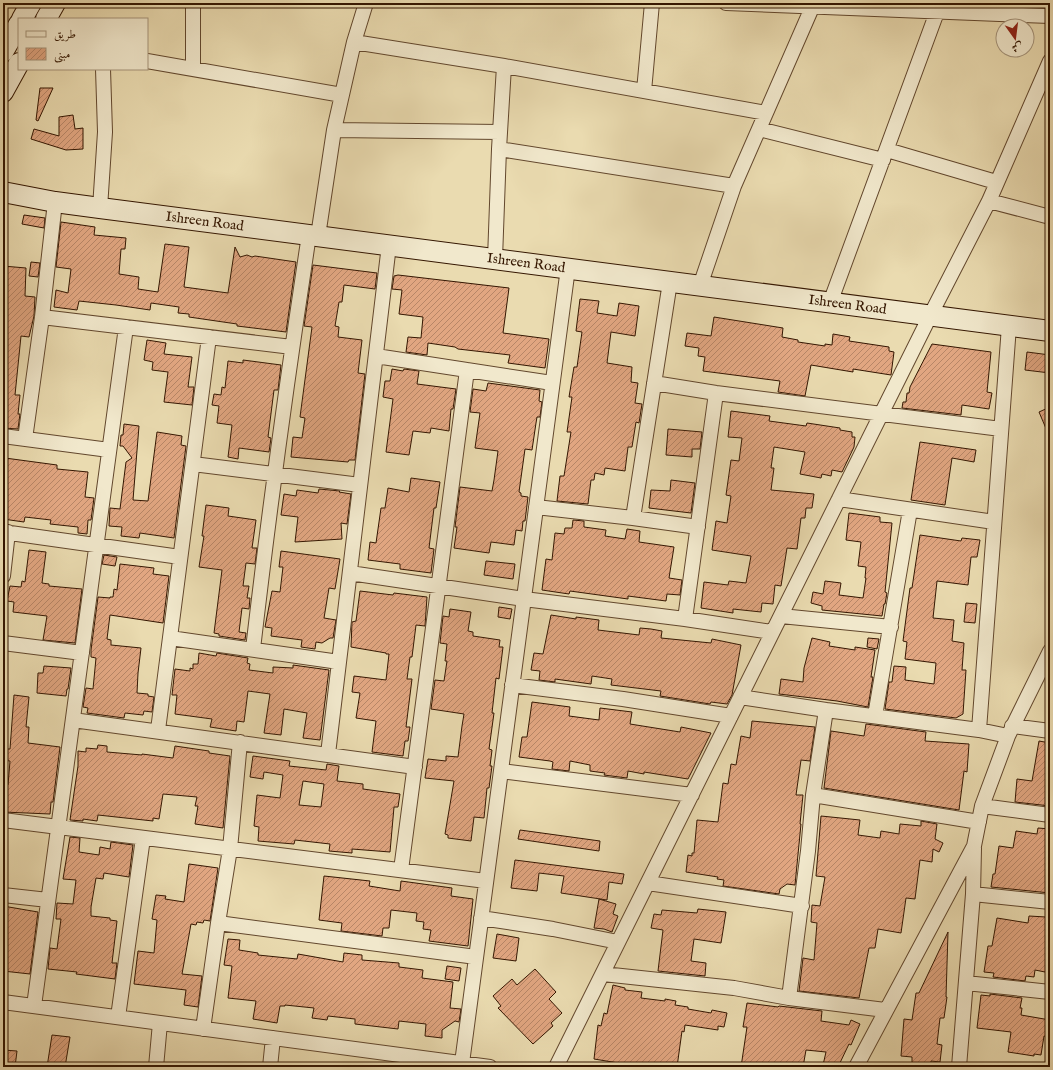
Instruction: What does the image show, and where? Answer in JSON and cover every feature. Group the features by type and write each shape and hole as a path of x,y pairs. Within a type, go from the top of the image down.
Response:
{"street":[{"path":"23,18 31,3"},
{"path":"47,18 55,3"},
{"path":"193,3 193,68"},
{"path":"253,649 274,475 292,347 334,130 354,42 366,3"},
{"path":"644,91 652,3"},
{"path":"726,3 813,5 937,12 1050,16"},
{"path":"700,286 734,186 813,5"},
{"path":"830,303 937,12"},
{"path":"3,52 18,26"},
{"path":"354,42 504,66 766,113"},
{"path":"148,60 342,95"},
{"path":"556,1067 930,316 989,201 1050,61"},
{"path":"5,89 18,65"},
{"path":"495,259 504,66"},
{"path":"100,208 105,132 103,70"},
{"path":"760,129 885,155 996,182"},
{"path":"334,130 500,132"},
{"path":"499,149 734,186"},
{"name":"Ishreen Road","path":"3,192 54,202 1050,331"},
{"path":"989,201 1050,217"},
{"path":"25,439 42,317 54,202"},
{"path":"328,754 389,245"},
{"path":"462,1063 568,268"},
{"path":"633,518 670,282"},
{"path":"42,317 292,347"},
{"path":"979,730 1009,326"},
{"path":"34,1006 126,327"},
{"path":"158,730 209,337"},
{"path":"376,356 552,383"},
{"path":"401,870 467,370"},
{"path":"654,383 716,393 1001,429"},
{"path":"686,619 716,393"},
{"path":"3,436 109,450"},
{"path":"193,464 274,475 360,484"},
{"path":"839,499 994,522"},
{"path":"536,507 698,527"},
{"path":"876,716 910,510"},
{"path":"3,576 6,532 180,557"},
{"path":"350,573 524,599 686,619 772,632"},
{"path":"781,616 891,627"},
{"path":"170,638 339,662"},
{"path":"3,643 82,653"},
{"path":"959,1067 973,894 974,846 982,806 1010,731 1050,651"},
{"path":"512,685 731,716"},
{"path":"740,697 979,730 1050,731"},
{"path":"789,998 802,906 813,795 826,710"},
{"path":"73,720 158,730 415,766"},
{"path":"203,1029 230,849 240,742"},
{"path":"501,771 692,795"},
{"path":"813,795 979,822"},
{"path":"982,806 1050,815"},
{"path":"3,820 486,881"},
{"path":"118,1017 143,838"},
{"path":"856,1067 885,1010 974,846"},
{"path":"648,884 802,906"},
{"path":"973,894 1050,902"},
{"path":"3,895 48,900"},
{"path":"481,918 553,929 618,942"},
{"path":"218,924 476,957"},
{"path":"603,974 734,988 789,998 885,1010"},
{"path":"966,983 1050,992"},
{"path":"3,1002 490,1067"},
{"path":"156,1067 160,1023"},
{"path":"270,1067 273,1038"}],"building":[{"path":"40,88 53,88 38,121 36,120"},
{"path":"73,115 75,129 83,128 83,149 66,150 31,139 34,129 59,136 59,117"},
{"path":"24,215 45,218 44,228 22,224"},
{"path":"61,222 95,227 94,235 126,238 125,249 121,249 119,274 139,277 138,289 158,292 165,244 189,247 184,287 228,293 235,247 240,257 247,255 252,257 255,256 296,262 286,332 237,326 237,324 189,317 189,314 178,313 179,307 151,303 150,310 79,301 77,310 54,307 56,290 68,293 71,269 56,267"},
{"path":"31,262 40,263 38,277 29,276"},
{"path":"313,265 377,273 375,289 344,285 342,302 339,302 335,326 339,327 338,337 362,340 358,373 365,374 355,460 349,460 348,462 291,457 293,437 302,438 305,418 300,417 312,327 304,326"},
{"path":"3,266 26,268 25,296 35,297 34,316 29,337 21,336 15,395 20,395 18,429 3,428"},
{"path":"398,275 509,288 503,333 549,339 545,368 508,363 510,355 458,349 455,347 428,343 427,355 406,352 408,337 421,338 423,317 399,314 402,290 392,289 394,276"},
{"path":"580,299 599,301 597,313 617,316 619,303 639,306 635,336 611,332 607,363 632,367 631,382 638,383 635,403 642,404 639,423 636,422 632,447 628,447 625,471 605,468 604,475 595,473 594,480 591,480 588,504 557,501 560,476 564,476 571,432 567,432 572,397 569,397 574,367 577,367 582,332 576,331"},
{"path":"714,317 783,328 782,337 798,340 798,342 825,346 825,344 832,345 833,334 850,337 849,341 889,347 889,351 894,352 891,375 853,369 853,372 811,365 805,396 778,392 780,381 703,371 705,357 698,356 699,348 685,346 687,333 711,336"},
{"path":"147,340 166,343 164,354 192,357 188,387 194,387 192,405 164,402 168,372 152,370 153,362 144,360"},
{"path":"932,344 991,352 987,392 992,393 989,409 962,405 961,415 902,408 903,402 906,402 907,393 909,393 910,387"},
{"path":"1027,352 1050,355 1050,373 1025,370"},
{"path":"243,360 281,365 278,390 274,390 268,437 271,438 269,452 239,448 238,459 228,457 232,425 217,423 219,406 212,405 214,394 221,395 222,387 225,388 228,361 243,363"},
{"path":"392,369 419,371 417,384 456,389 453,409 451,409 449,431 431,428 430,433 413,431 409,455 386,452 393,399 383,397 385,381 390,381"},
{"path":"488,383 540,390 539,401 542,402 540,417 537,417 532,450 525,449 519,492 521,493 521,496 528,497 525,521 523,521 522,531 516,530 514,545 491,542 489,553 454,548 460,487 492,491 498,451 475,448 480,413 470,412 473,389 486,391"},
{"path":"1050,407 1050,438 1039,412"},
{"path":"731,411 770,416 769,421 806,426 807,423 840,428 840,430 852,432 852,437 855,437 854,447 842,472 832,470 831,476 822,474 821,478 800,474 805,452 774,447 771,468 774,468 771,490 814,494 812,508 806,508 805,518 801,518 797,549 787,548 781,586 775,585 773,604 762,603 761,612 733,609 733,613 701,608 704,582 728,585 729,581 746,583 751,556 712,550 716,521 727,523 731,496 726,495 731,460 739,461 742,438 728,437"},
{"path":"124,424 139,426 133,500 148,501 157,432 182,436 181,445 186,446 174,538 140,533 139,538 121,536 122,527 109,526 110,508 120,509 126,462 132,458 123,446 120,446"},
{"path":"668,429 702,432 700,449 692,449 692,457 666,455"},
{"path":"920,442 976,450 974,462 952,458 945,505 911,500"},
{"path":"5,458 57,465 57,469 88,472 85,497 94,498 91,520 88,520 87,534 78,533 78,527 50,524 51,520 25,517 24,522 3,519 3,474"},
{"path":"411,478 440,482 436,508 434,508 429,548 434,549 431,573 400,569 400,564 368,560 370,542 376,543 381,508 385,508 388,488 409,492"},
{"path":"671,480 695,483 691,513 649,508 651,490 670,491"},
{"path":"319,489 340,491 339,492 351,494 347,524 341,523 342,539 295,542 298,517 281,515 284,494 296,496 297,490 318,493"},
{"path":"206,505 229,508 228,516 256,520 252,548 257,548 255,564 246,563 243,586 249,586 247,598 250,598 249,609 242,608 239,632 246,633 245,640 219,636 219,634 214,633 222,570 199,567 204,536 202,536"},
{"path":"849,513 880,517 880,522 892,523 885,592 887,593 882,616 822,610 822,606 811,603 813,592 823,594 825,581 841,583 839,595 863,598 866,567 858,566 861,542 846,540"},
{"path":"573,520 584,521 584,527 606,530 605,536 625,539 627,529 640,531 639,542 674,547 669,578 682,580 680,595 667,594 666,601 628,596 628,599 570,591 569,594 542,590 546,559 552,560 555,533 564,534 565,528 572,528"},
{"path":"920,535 961,541 962,538 980,540 977,557 971,557 968,585 937,581 933,618 954,620 952,641 964,643 962,670 966,670 963,714 956,718 885,709 889,682 892,682 894,666 906,667 905,680 934,684 936,663 905,659 907,642 903,641 910,588 912,588"},
{"path":"29,550 46,552 42,583 49,584 49,586 82,589 75,643 43,640 47,616 13,612 14,602 7,601 10,586 21,587 22,581 25,582"},
{"path":"281,551 340,559 335,589 329,588 324,618 336,620 333,638 330,638 322,643 316,642 315,649 301,647 302,640 271,636 272,628 265,627 272,591 280,592 283,567 279,567"},
{"path":"104,555 117,557 115,566 102,564"},
{"path":"486,561 515,564 513,579 484,575"},
{"path":"120,564 154,568 153,574 169,576 163,623 110,615 107,639 111,640 111,645 141,648 137,693 148,694 148,696 154,697 152,712 144,711 143,715 125,713 124,718 87,713 88,708 83,707 86,688 93,689 96,658 91,657 91,650 98,597 113,597 114,589 117,590"},
{"path":"360,591 427,597 425,626 416,625 412,657 410,657 407,679 412,679 406,727 410,727 408,741 405,741 403,756 372,752 376,721 356,718 360,693 352,692 354,676 386,680 389,654 351,647 352,622 356,621"},
{"path":"966,603 977,604 975,623 964,622"},
{"path":"499,607 512,609 510,619 498,617"},
{"path":"450,609 471,612 468,631 473,632 473,636 500,640 499,647 503,647 499,679 496,678 492,713 494,713 489,749 492,750 490,766 492,766 489,788 487,788 484,818 474,817 471,841 448,838 448,835 445,834 454,781 425,778 428,759 446,761 446,756 458,757 464,714 431,709 435,680 444,681 447,661 445,661 447,644 440,643 443,616 449,617"},
{"path":"551,615 576,619 576,617 599,620 598,630 639,635 640,628 651,629 662,631 661,638 711,643 712,639 741,645 732,695 727,704 711,702 710,704 660,696 661,691 611,685 612,679 592,676 591,684 555,679 555,682 539,680 540,671 531,670 534,653 543,654"},
{"path":"812,638 830,642 829,646 855,650 855,647 875,650 871,677 873,677 868,707 837,701 779,694 781,679 803,682 804,668"},
{"path":"868,638 879,639 877,649 867,647"},
{"path":"199,653 216,656 217,653 248,658 247,663 250,664 249,670 273,673 273,667 293,668 293,665 329,670 320,740 303,738 307,713 284,709 281,735 264,733 270,694 248,691 244,722 237,721 236,731 210,727 212,719 175,714 177,695 172,695 175,669 190,671 190,668 193,669 193,664 198,664"},
{"path":"44,666 71,668 66,696 37,693 38,673 43,673"},
{"path":"14,695 29,697 26,727 29,727 28,743 60,747 50,814 3,812 3,784 8,785 10,761 3,760 3,749 10,749"},
{"path":"532,702 570,707 569,716 599,720 600,708 632,712 630,724 680,732 681,727 711,733 688,779 628,771 627,778 604,775 605,773 590,771 590,765 570,761 569,771 552,769 553,762 519,757 522,737 527,737"},
{"path":"752,721 815,727 810,761 801,760 796,795 803,795 795,885 787,884 780,889 779,894 723,886 724,880 717,879 718,877 686,872 688,855 692,856 692,853 694,853 697,820 718,822 723,783 728,784 731,764 736,765 741,736 750,738"},
{"path":"866,724 926,732 925,741 969,744 967,772 964,771 959,810 824,788 831,731 864,736"},
{"path":"1039,741 1050,743 1050,806 1015,802 1017,779 1032,781"},
{"path":"98,745 107,746 107,752 173,758 175,746 230,756 223,828 195,824 198,806 195,806 197,797 163,794 159,819 153,818 153,821 98,815 97,821 83,819 83,821 70,820 78,766 78,751 86,752 86,748 97,749"},
{"path":"253,756 290,761 289,766 326,770 327,764 339,766 337,781 363,784 363,789 400,794 398,807 394,807 390,852 352,849 352,853 329,851 330,844 295,840 294,844 258,841 259,827 254,826 257,795 280,798 283,775 264,772 263,779 250,777","holes":["303,781 324,784 321,807 299,805"]},
{"path":"821,816 860,820 858,835 880,838 881,831 899,834 900,824 921,826 921,821 937,824 935,839 943,843 939,852 933,849 932,862 920,860 915,899 906,898 901,933 878,929 875,948 869,948 859,998 799,991 803,958 814,960 817,923 811,922 812,905 820,906 825,877 816,876"},
{"path":"1038,828 1050,829 1050,893 991,887 993,874 995,874 999,846 1013,848 1016,831 1037,834"},
{"path":"520,830 600,841 599,851 518,839"},
{"path":"70,837 80,838 79,852 99,855 100,847 110,849 111,842 133,845 129,877 104,873 103,879 96,878 91,907 91,916 110,918 110,920 117,921 112,963 117,963 115,979 76,974 77,972 48,969 50,948 57,949 61,919 56,919 57,903 73,904 76,880 63,879"},
{"path":"515,860 624,874 622,884 609,882 607,900 561,893 564,876 539,873 537,891 511,888"},
{"path":"189,864 218,868 210,921 204,920 203,923 197,922 196,925 191,924 182,974 202,976 198,1007 184,1005 186,990 134,984 138,951 154,953 157,920 152,919 156,895 166,896 165,899 184,902"},
{"path":"324,876 370,881 369,886 400,891 401,881 452,888 451,896 473,899 468,946 429,941 431,930 423,929 424,922 416,921 417,913 391,910 389,928 383,928 382,936 341,931 342,923 319,920"},
{"path":"599,899 616,904 613,914 618,916 612,932 594,928"},
{"path":"3,906 38,912 30,974 3,971"},
{"path":"698,909 726,912 721,943 694,939 691,961 706,963 705,976 658,971 663,930 651,928 654,914 661,915 662,910 697,913"},
{"path":"1029,916 1046,917 1046,926 1050,926 1050,973 1035,970 1034,977 1026,976 1025,981 993,977 994,973 984,972 988,946 992,946 997,918 1028,923"},
{"path":"948,932 947,997 944,1018 940,1018 937,1044 942,1045 940,1062 931,1061 931,1067 919,1067 919,1064 912,1064 912,1057 901,1056 904,1019 912,1020 916,993 919,993"},
{"path":"497,934 519,938 516,961 493,958"},
{"path":"228,939 240,940 239,950 258,953 258,955 297,959 298,954 343,962 344,953 362,955 362,960 399,963 399,967 423,970 422,978 453,982 450,1008 461,1009 459,1022 455,1021 442,1030 442,1038 425,1036 426,1024 399,1021 398,1029 355,1024 355,1019 328,1016 327,1020 312,1018 314,1008 285,1005 280,1006 277,1023 253,1019 256,1001 228,998 232,966 224,965"},
{"path":"447,966 461,968 459,981 445,979"},
{"path":"535,969 556,992 549,999 562,1013 551,1023 553,1026 533,1044 498,1008 501,1006 493,996 512,979 517,985"},
{"path":"613,985 625,988 625,990 642,992 641,998 665,1001 665,999 676,1001 675,1005 688,1007 688,1009 711,1013 712,1010 727,1013 724,1027 718,1026 718,1030 685,1025 684,1032 682,1031 677,1067 660,1067 643,1064 643,1067 594,1059 598,1025 601,1026 604,1013 607,1014"},
{"path":"990,994 1022,998 1020,1008 1022,1008 1021,1015 1050,1020 1050,1037 1044,1036 1041,1055 1034,1054 1034,1056 1008,1052 1011,1032 977,1028 981,995 990,996"},
{"path":"747,1003 822,1011 821,1021 849,1025 851,1020 860,1024 851,1045 849,1044 838,1067 823,1065 826,1052 806,1050 803,1067 779,1067 752,1064 752,1067 741,1067 747,1027 743,1027"},
{"path":"52,1035 70,1037 65,1067 47,1067"},
{"path":"3,1050 17,1051 15,1067 3,1067"}]}
